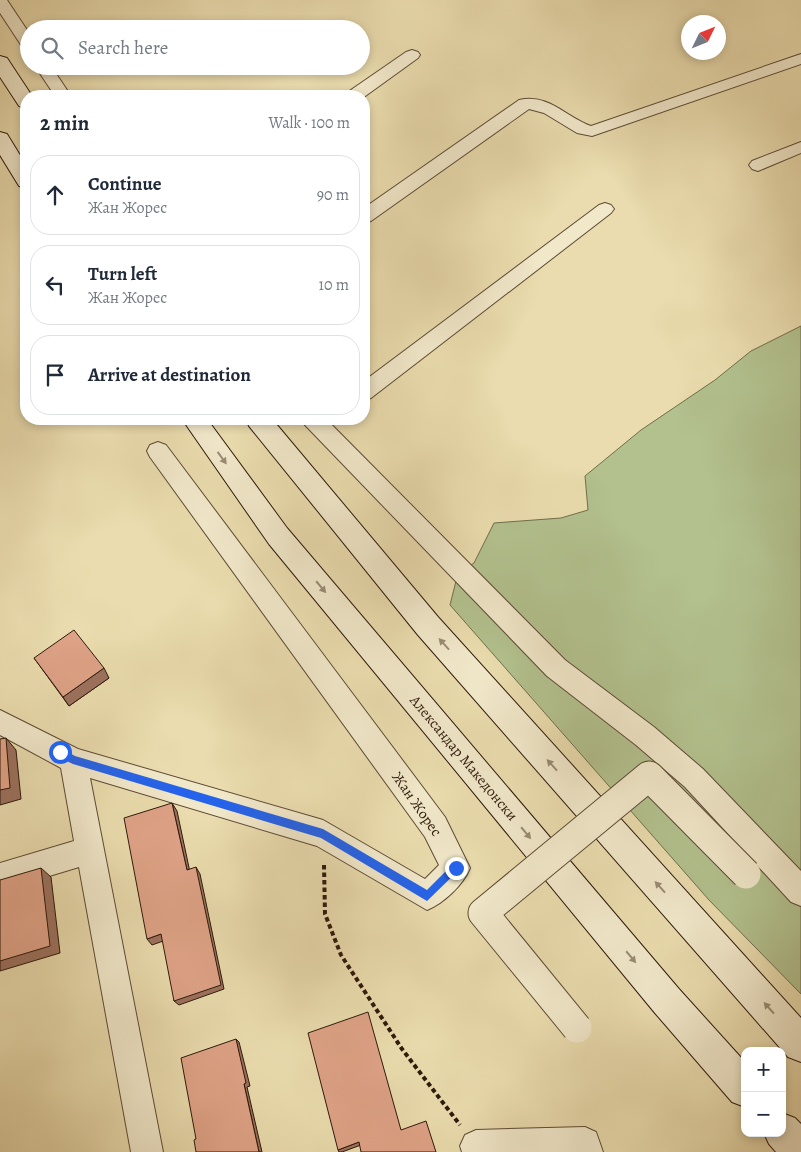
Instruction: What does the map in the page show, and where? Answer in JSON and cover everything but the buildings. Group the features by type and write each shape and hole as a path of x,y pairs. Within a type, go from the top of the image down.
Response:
{"street":[{"path":"0,1 20,31"},
{"path":"362,90 412,55"},
{"path":"370,213 525,104 538,104 585,130 592,131 801,59"},
{"path":"0,62 20,93"},
{"path":"49,75 59,90"},
{"path":"0,138 20,170"},
{"path":"758,166 801,147"},
{"path":"370,387 605,209"},
{"name":"Александар Македонски","path":"198,425 278,536 648,978 741,1084"},
{"path":"263,425 428,626 801,1044"},
{"path":"324,425 556,668 645,736 694,778 801,892"},
{"name":"Жан Жорес","path":"0,722 73,760 323,834 427,896 456,868 435,827 158,451"},
{"path":"73,760 147,1152"},
{"path":"577,1028 483,913 649,776 746,874"},
{"path":"0,877 89,850"},
{"path":"786,1135 801,1152"},
{"path":"476,1146 585,1143 588,1152"}],"path":[{"path":"323,834 325,914 341,955 402,1049 476,1146"}],"green space":[{"path":"801,326 801,994 709,900 450,605 458,573 474,563 494,523 561,518 588,510 585,476 641,430 715,380 751,351"}],"route":[{"path":"60,752 73,760 323,834 427,896 456,868"}]}
